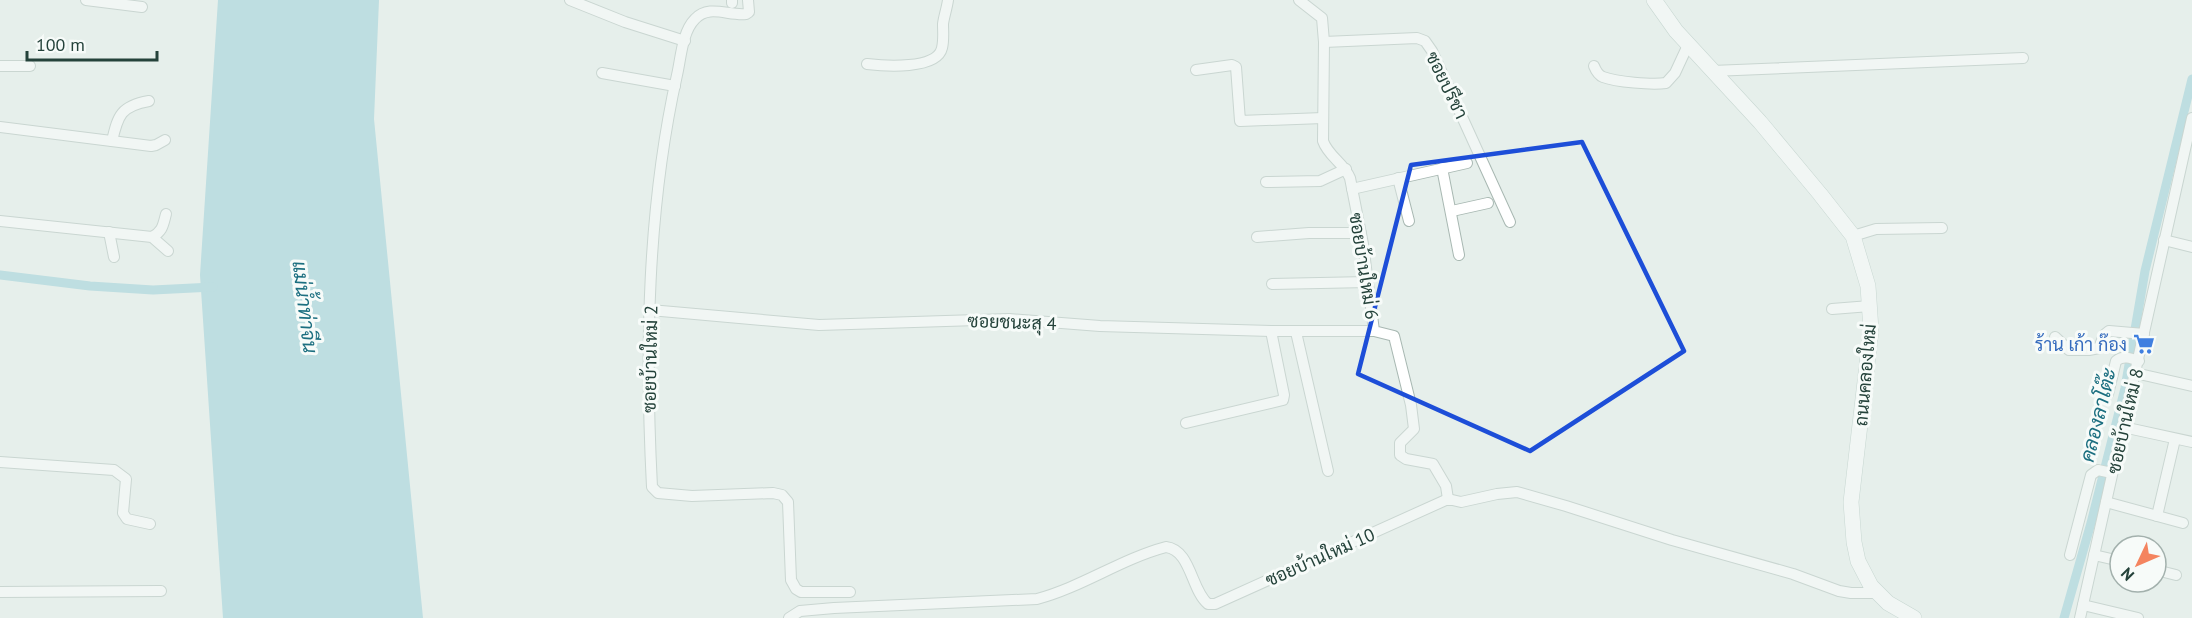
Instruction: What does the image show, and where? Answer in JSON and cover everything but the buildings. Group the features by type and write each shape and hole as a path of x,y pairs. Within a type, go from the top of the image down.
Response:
{"street":[{"path":"86,0 142,7"},
{"path":"570,0 625,22 685,41"},
{"name":"ซอยบ้านใหม่ 2","path":"748,0 749,12 746,14 711,11 698,16 685,41 675,86 658,193 650,310 649,423 652,488 658,493 692,496 773,493 782,495 788,502 791,580 796,589 801,592 850,592"},
{"path":"867,64 900,66 928,61 939,55 942,49 943,22 948,0"},
{"name":"ซอยบ้านใหม่ 6","path":"1299,0 1322,18 1324,42 1322,134 1325,147 1346,169 1352,189 1361,233 1374,331 1394,336 1411,405 1414,429 1400,443 1400,455 1406,459 1433,464 1446,486 1448,500"},
{"name":"ถนนคลองใหม่","path":"1654,0 1688,45 1760,122 1853,236 1869,286 1872,330 1851,502 1858,561 1871,586 1888,603 1914,618"},
{"name":"ซอยปรีชา","path":"1324,42 1417,38 1425,41 1432,51 1510,222"},
{"path":"1594,66 1601,76 1607,78 1641,83 1666,82 1675,73 1688,45"},
{"path":"1712,71 2023,58"},
{"path":"1196,69 1232,65 1236,67 1240,121 1323,118"},
{"path":"0,66 30,66"},
{"path":"602,73 675,86"},
{"path":"112,141 120,114 132,105 149,101"},
{"name":"ซอยบ้านใหม่ 8","path":"2080,618 2106,502 2105,472 2123,427 2135,374 2132,359 2137,333 2164,240 2192,118"},
{"path":"0,127 151,146 165,140"},
{"path":"1352,189 1467,163"},
{"path":"1442,168 1460,255"},
{"path":"1266,182 1320,181 1346,169"},
{"path":"1398,178 1409,221"},
{"path":"1452,211 1488,203"},
{"path":"152,237 162,228 166,214"},
{"path":"0,221 152,237 168,252"},
{"path":"1853,236 1876,229 1942,228"},
{"path":"109,232 114,256"},
{"path":"1257,237 1309,233 1361,233"},
{"path":"2164,240 2192,247"},
{"path":"1272,284 1368,282"},
{"path":"1832,309 1870,306"},
{"name":"ซอยชนะสุ 4","path":"650,310 819,325 1009,319 1100,326 1296,332 1374,331"},
{"path":"1186,423 1283,400 1284,395 1270,331"},
{"path":"2055,337 2068,350 2089,350 2099,348 2104,335 2109,331 2137,333"},
{"path":"1296,332 1328,471"},
{"path":"2108,394 2116,361 2120,358 2132,359"},
{"path":"2135,374 2192,386"},
{"path":"2123,427 2192,442"},
{"path":"2157,516 2175,439"},
{"path":"0,462 114,470 126,479 123,513 127,519 150,524"},
{"path":"2070,555 2091,474 2105,472"},
{"name":"ซอยบ้านใหม่ 10","path":"789,618 800,611 834,608 1037,599 1053,595 1166,547 1178,552 1202,599 1208,604 1215,604 1448,500 1461,502 1517,492 1672,540 1793,574 1839,591 1878,593"},
{"path":"2106,502 2184,523"},
{"path":"2094,555 2108,558"},
{"path":"2168,573 2176,575"},
{"path":"0,592 160,591"},
{"path":"2083,605 2138,618"}],"highlighted area":[{"path":"1582,142 1684,351 1530,451 1358,374 1411,165"}],"water":[{"name":"แม่น้ำท่าจีน","path":"218,0 379,0 374,119 423,618 223,618 200,275"}],"waterway":[{"name":"คลองลาโต๊ะ","path":"2064,618 2125,388 2145,271 2192,79"},
{"path":"0,275 90,286 153,290 213,287"}],"place":[{"name":"ร้าน เก้า ก๊อง","path":"2144,344"}]}
